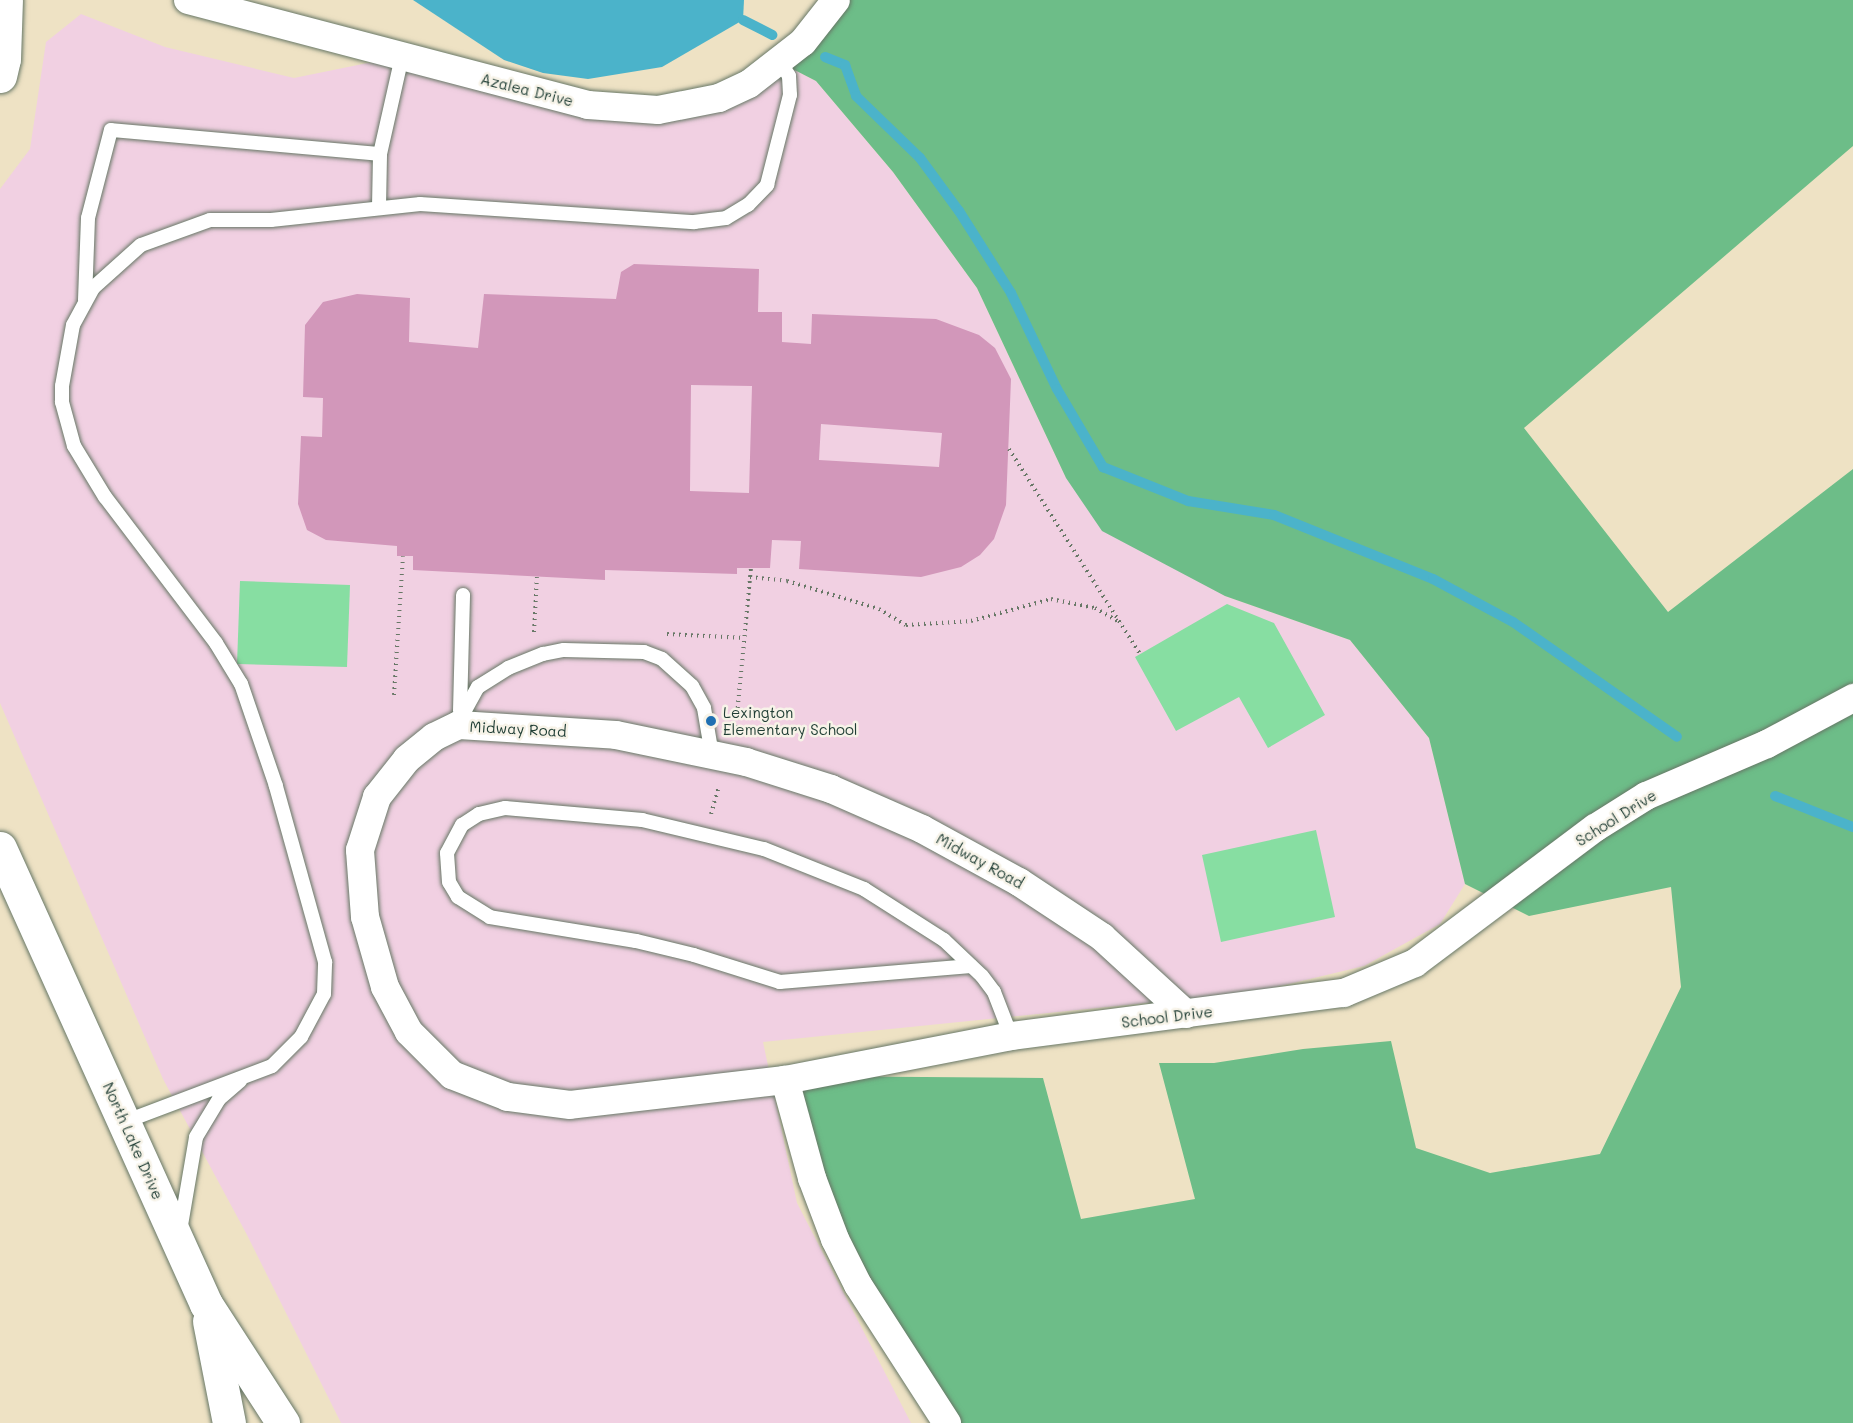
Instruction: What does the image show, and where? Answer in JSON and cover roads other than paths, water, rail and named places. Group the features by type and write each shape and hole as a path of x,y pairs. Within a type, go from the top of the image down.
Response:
{"main road":[{"path":"0,76 4,59 6,0"},
{"name":"North Lake Drive","path":"0,848 206,1304 283,1423"},
{"path":"206,1304 229,1423"}],"street":[{"name":"Azalea Drive","path":"188,0 578,103 627,110 679,108 719,98 749,84 781,63 803,42 836,0"},
{"name":"School Drive","path":"785,1080 1011,1036 1344,993 1415,963 1595,828 1647,796 1767,744 1853,698"},
{"name":"Midway Road","path":"785,1080 570,1106 508,1097 452,1075 409,1032 385,987 365,917 360,850 377,797 407,759 434,737 459,723 616,735 712,755 831,789 922,829 1019,882 1102,937 1186,1014"},
{"path":"785,1080 812,1178 835,1239 858,1285 947,1423"}],"lane":[{"path":"379,207 380,154 402,56"},
{"path":"124,1122 272,1066 301,1037 324,994 325,962 276,786 241,684 216,643 105,497 74,446 62,386 73,325 85,303 105,275 141,245 197,224 272,220 420,204 694,222 726,218 748,205 767,185 790,95 789,76 781,63"},
{"path":"85,303 88,218 111,130 380,154"},
{"path":"459,723 463,595"},
{"path":"459,723 478,687 508,668 543,654 564,650 644,652 663,659 693,686 704,708 712,755"},
{"path":"971,966 780,982 648,944 490,917 458,897 446,863 452,839 462,825 479,814 505,808 642,820 705,833 764,849 864,889 916,920 971,966 1002,1005 1011,1036"},
{"path":"178,1242 196,1137 219,1099 245,1077"}],"water":[{"path":"413,0 744,0 743,20 662,67 588,79 543,73 504,60"}],"waterway":[{"path":"743,20 772,35"},
{"path":"825,57 845,65 856,96 920,158 959,211 1011,293 1057,389 1103,467 1188,501 1274,515 1433,579 1513,622 1677,737"},
{"path":"1775,796 1853,827"}],"place":[{"name":"Lexington Elementary School","path":"711,721"}]}
